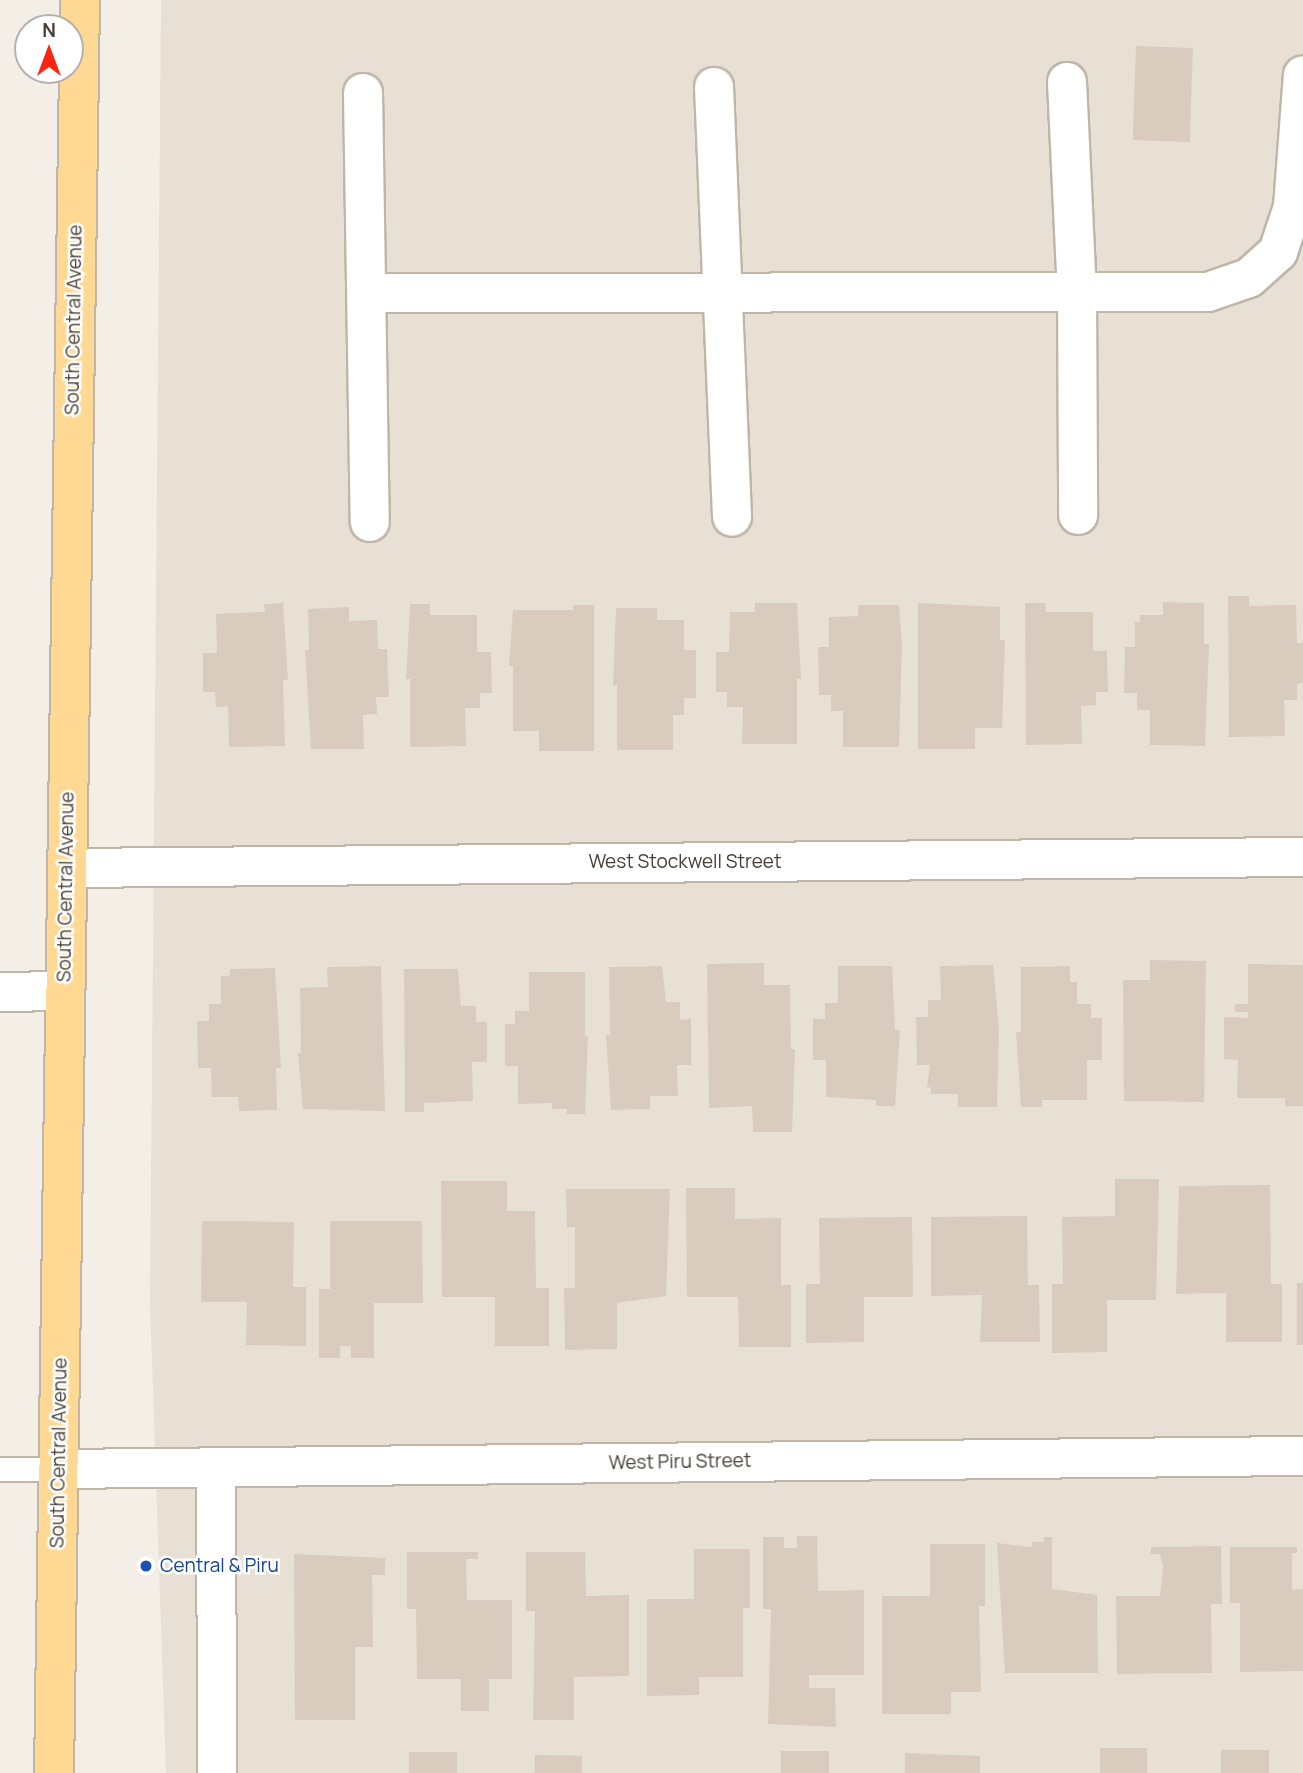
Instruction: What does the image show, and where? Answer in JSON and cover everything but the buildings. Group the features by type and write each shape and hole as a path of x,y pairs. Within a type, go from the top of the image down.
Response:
{"main road":[{"name":"South Central Avenue","path":"54,1773 80,0"}],"street":[{"path":"368,293 1208,292 1249,278 1278,252 1293,207 1303,75"},
{"path":"1067,82 1077,292 1078,515"},
{"path":"714,86 732,517"},
{"path":"363,93 370,522"},
{"name":"West Stockwell Street","path":"66,868 1303,857"},
{"path":"0,992 65,991"},
{"name":"West Piru Street","path":"58,1469 1303,1457"},
{"path":"216,1467 217,1773"}],"lane":[{"path":"0,1469 58,1469"}],"shaded area":[{"path":"161,0 1303,0 1303,1773 166,1773 150,1304"}],"place":[{"name":"Central & Piru","path":"146,1566"}]}
